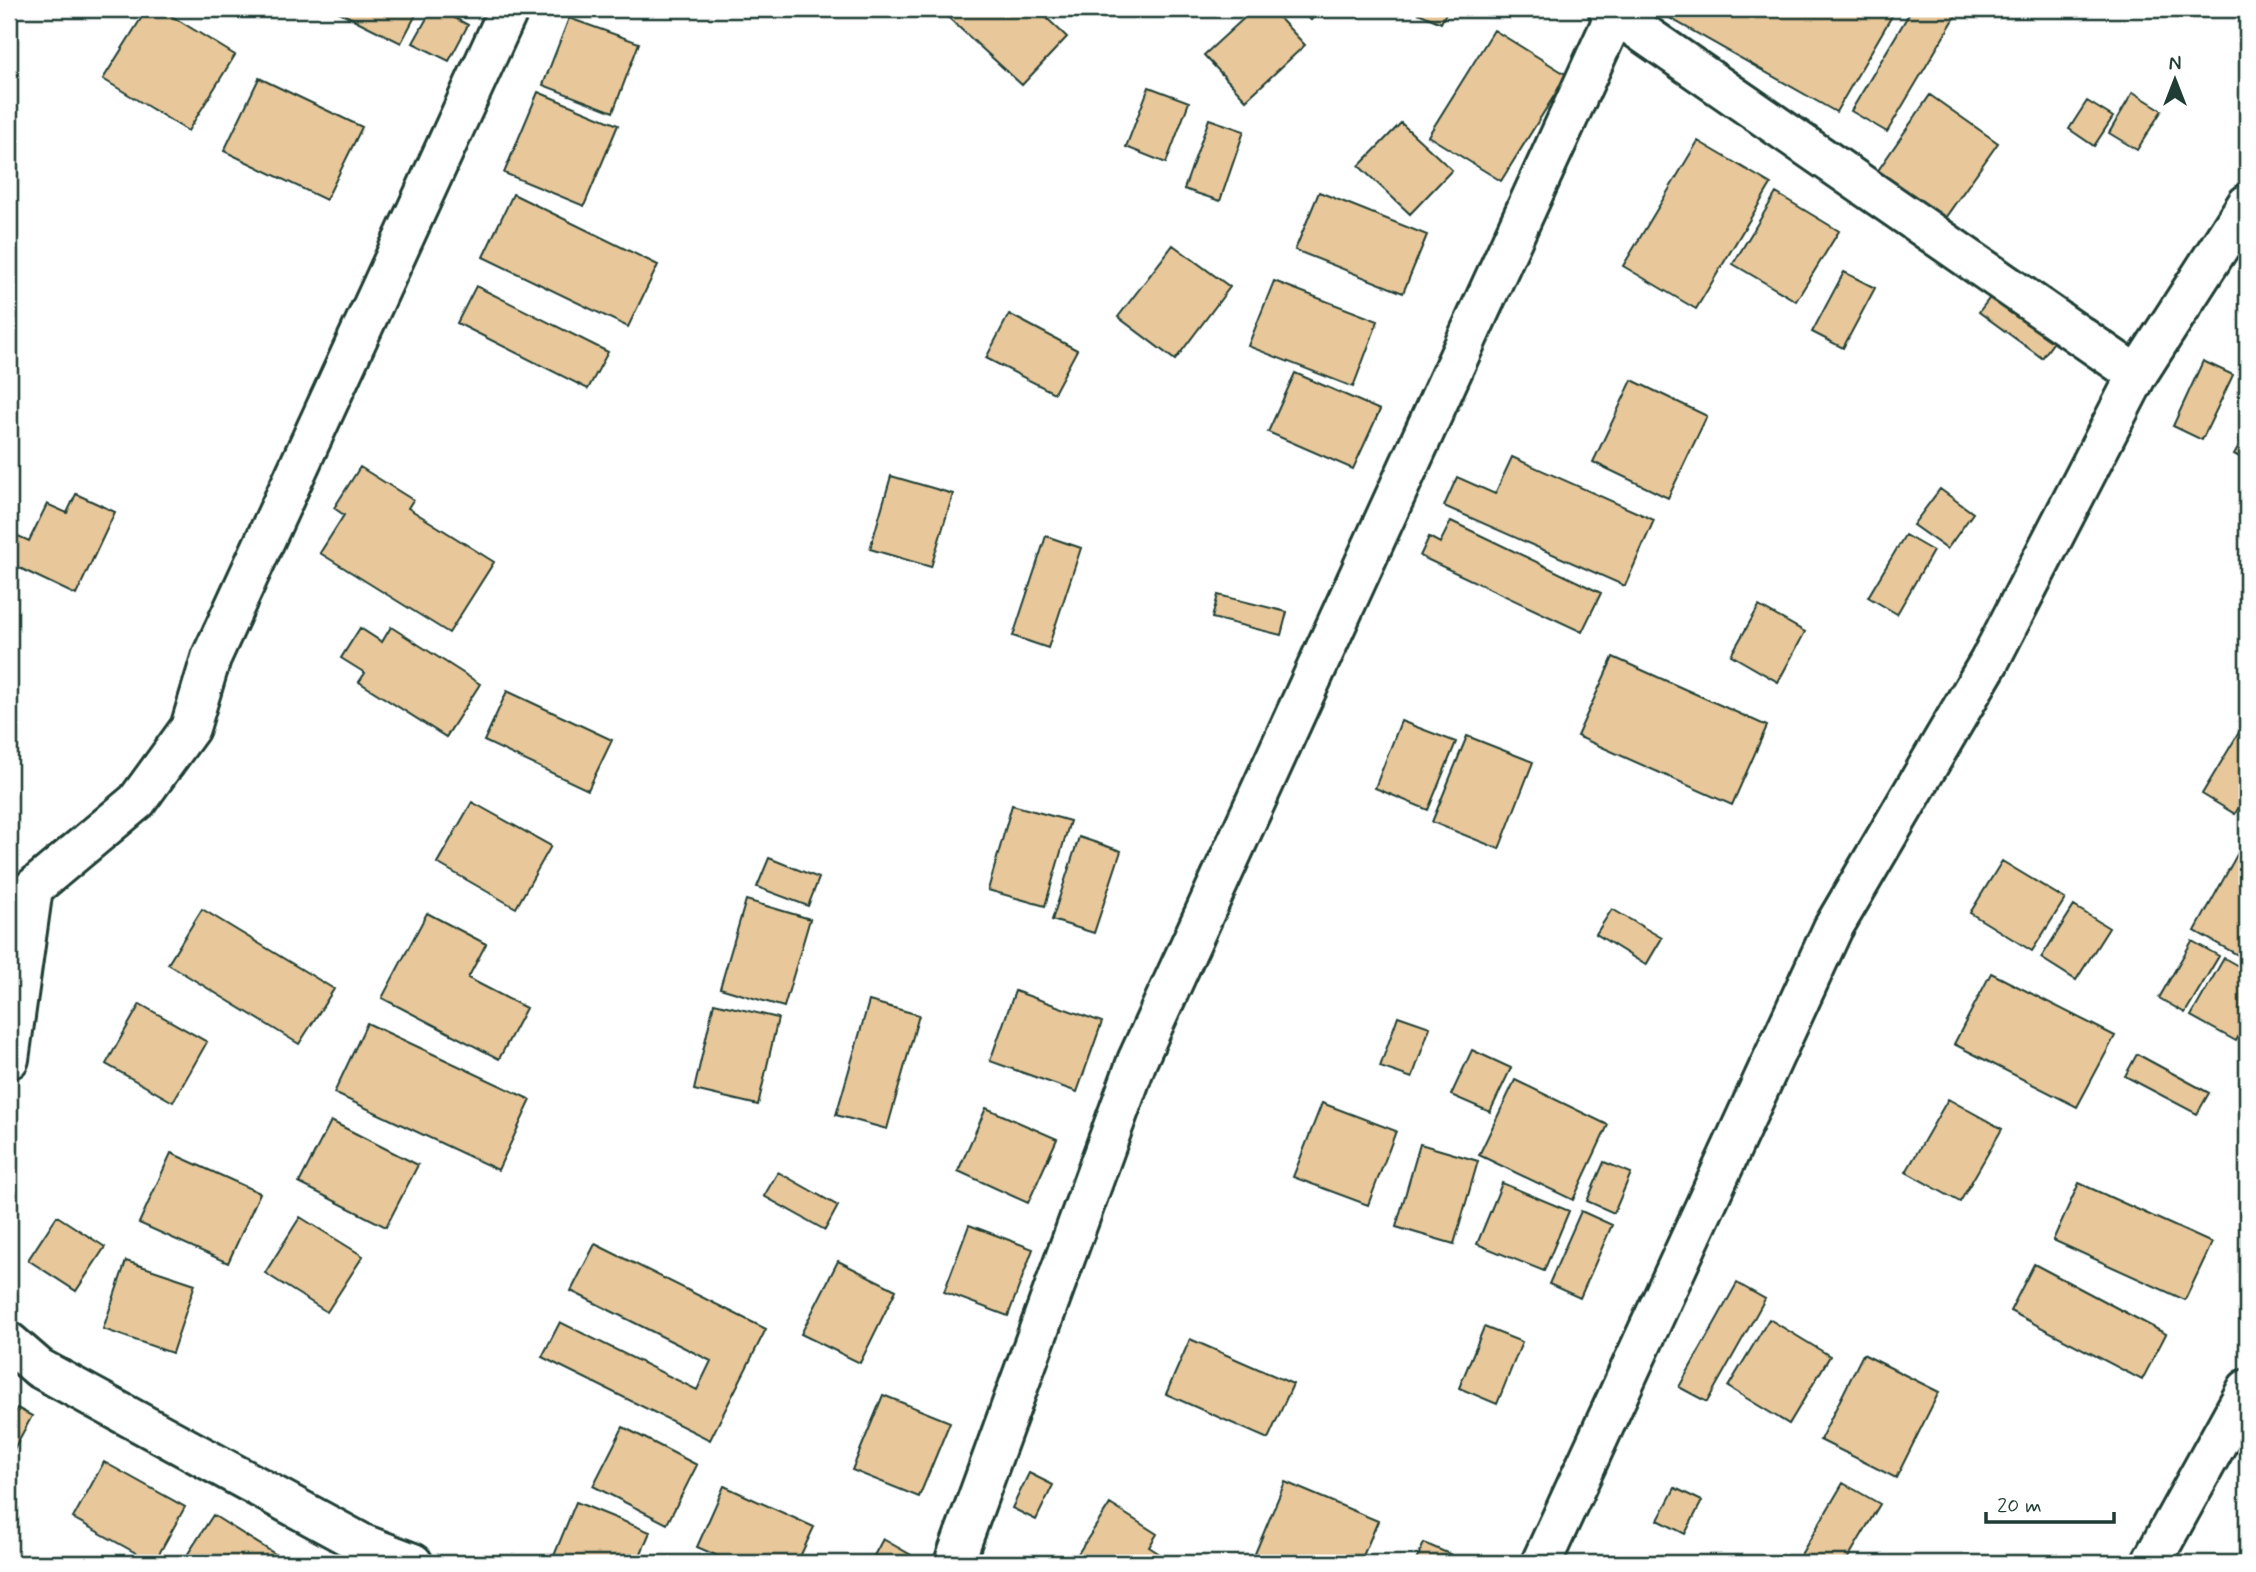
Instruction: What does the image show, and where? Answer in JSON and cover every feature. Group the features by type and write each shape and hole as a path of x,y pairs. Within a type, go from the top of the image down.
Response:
{"street":[{"path":"9,1059 13,1047 21,881 137,801 190,728 211,658 509,9"},
{"path":"954,1563 1137,1061 1611,12 2137,375"},
{"path":"1541,1563 1833,928 1989,662 2137,375 2247,204"},
{"path":"9,1342 39,1368 356,1554 413,1563"},
{"path":"2151,1563 2247,1389"}],"building":[{"path":"147,9 160,9 235,55 188,131 103,79"},
{"path":"333,9 419,9 401,43"},
{"path":"432,9 438,9 468,25 449,61 413,43"},
{"path":"939,9 1037,9 1067,37 1022,85"},
{"path":"1254,9 1271,9 1305,45 1246,100 1204,55"},
{"path":"1298,9 1321,9 1311,20"},
{"path":"1409,9 1448,9 1441,23"},
{"path":"1675,9 1896,9 1836,112 1670,18"},
{"path":"1912,9 1960,9 1887,132 1851,111"},
{"path":"569,18 639,43 613,112 543,85"},
{"path":"1494,30 1567,75 1501,181 1428,136"},
{"path":"259,78 362,127 326,200 224,151"},
{"path":"1149,87 1189,102 1166,163 1126,147"},
{"path":"538,92 618,125 584,206 504,173"},
{"path":"2133,92 2162,110 2137,150 2109,133"},
{"path":"1930,95 1998,143 1945,218 1877,172"},
{"path":"2087,101 2113,117 2094,146 2069,129"},
{"path":"1209,119 1244,131 1220,201 1184,189"},
{"path":"1401,123 1452,170 1410,214 1359,166"},
{"path":"1698,141 1771,184 1696,309 1623,266"},
{"path":"1319,192 1427,235 1403,293 1295,250"},
{"path":"1776,193 1839,231 1796,301 1733,264"},
{"path":"513,194 658,265 628,327 483,257"},
{"path":"1173,245 1230,287 1175,360 1118,317"},
{"path":"1844,272 1875,288 1843,348 1812,332"},
{"path":"1274,281 1378,321 1353,387 1248,346"},
{"path":"476,286 608,352 588,389 457,323"},
{"path":"1995,291 2058,336 2042,358 1979,312"},
{"path":"1009,314 1077,350 1054,393 986,358"},
{"path":"2203,361 2233,375 2202,440 2173,426"},
{"path":"1295,373 1380,410 1353,469 1268,432"},
{"path":"1632,380 1707,416 1668,498 1593,462"},
{"path":"2247,431 2247,461 2234,454"},
{"path":"1512,457 1654,520 1625,586 1444,506 1457,477 1495,494"},
{"path":"360,467 413,500 408,508 494,562 449,633 320,553 344,515 334,508"},
{"path":"891,476 953,494 931,567 870,549"},
{"path":"1940,489 1973,513 1947,549 1913,525"},
{"path":"76,494 115,512 76,595 9,563 9,545 14,534 29,541 47,504 67,513"},
{"path":"1451,521 1601,593 1582,632 1420,556 1429,537 1440,543"},
{"path":"1905,535 1933,551 1897,614 1868,597"},
{"path":"1046,536 1081,548 1048,648 1013,636"},
{"path":"1218,595 1287,612 1281,635 1212,618"},
{"path":"1759,606 1805,632 1778,682 1731,655"},
{"path":"391,627 480,684 446,737 359,682 365,673 341,658 360,628 382,642"},
{"path":"1613,657 1767,726 1732,805 1577,736"},
{"path":"507,691 612,740 588,790 484,741"},
{"path":"2247,719 2247,793 2235,814 2202,794"},
{"path":"1401,721 1456,742 1428,810 1375,788"},
{"path":"1467,736 1533,762 1499,849 1432,822"},
{"path":"472,802 551,846 516,908 437,863"},
{"path":"1012,805 1070,821 1045,906 988,890"},
{"path":"1079,837 1121,851 1094,933 1052,920"},
{"path":"2245,840 2247,841 2247,960 2195,931"},
{"path":"769,858 819,878 808,906 757,887"},
{"path":"2002,861 2065,899 2032,951 1970,913"},
{"path":"746,900 810,919 784,1007 720,988"},
{"path":"2074,906 2109,928 2076,980 2041,958"},
{"path":"202,909 334,989 299,1044 168,964"},
{"path":"1612,909 1662,938 1646,965 1596,934"},
{"path":"427,913 486,944 468,978 526,1008 499,1059 382,998"},
{"path":"2192,941 2219,956 2185,1013 2159,998"},
{"path":"2224,958 2247,971 2247,1021 2236,1041 2191,1016"},
{"path":"1991,973 2115,1036 2077,1107 1954,1044"},
{"path":"1015,991 1102,1022 1077,1092 990,1061"},
{"path":"869,1001 919,1015 887,1129 836,1115"},
{"path":"714,1003 778,1018 758,1105 694,1090"},
{"path":"140,1004 207,1042 173,1102 106,1064"},
{"path":"1398,1016 1430,1027 1412,1078 1380,1067"},
{"path":"367,1023 531,1100 498,1170 334,1093"},
{"path":"1472,1050 1511,1068 1490,1112 1451,1095"},
{"path":"2137,1054 2209,1093 2197,1114 2125,1076"},
{"path":"1515,1080 1608,1125 1573,1200 1479,1155"},
{"path":"1948,1099 2002,1129 1960,1202 1906,1172"},
{"path":"1322,1103 1396,1131 1368,1205 1293,1177"},
{"path":"986,1108 1057,1139 1028,1203 958,1171"},
{"path":"331,1121 418,1165 386,1227 299,1183"},
{"path":"1420,1144 1478,1161 1454,1244 1396,1227"},
{"path":"171,1153 260,1193 228,1263 139,1223"},
{"path":"1604,1162 1631,1173 1614,1213 1587,1201"},
{"path":"778,1172 838,1206 825,1230 764,1196"},
{"path":"1502,1183 1569,1211 1544,1271 1477,1244"},
{"path":"2079,1183 2212,1243 2185,1300 2053,1240"},
{"path":"1581,1211 1612,1225 1580,1298 1549,1284"},
{"path":"57,1216 105,1247 76,1291 28,1260"},
{"path":"300,1217 363,1256 327,1312 265,1273"},
{"path":"969,1225 1033,1249 1008,1316 944,1292"},
{"path":"595,1244 766,1329 710,1440 542,1357 560,1322 697,1390 711,1361 571,1291"},
{"path":"126,1261 195,1284 172,1353 103,1329"},
{"path":"838,1261 896,1290 860,1363 801,1334"},
{"path":"2034,1264 2166,1334 2142,1380 2010,1311"},
{"path":"1737,1283 1765,1299 1707,1402 1679,1387"},
{"path":"1769,1319 1830,1356 1789,1424 1728,1387"},
{"path":"1484,1327 1522,1342 1497,1404 1459,1388"},
{"path":"1190,1339 1293,1384 1268,1439 1166,1394"},
{"path":"1863,1354 1939,1392 1896,1478 1820,1440"},
{"path":"883,1395 950,1422 919,1497 852,1470"},
{"path":"17,1408 32,1416 9,1458 9,1423"},
{"path":"623,1427 697,1465 667,1524 593,1486"},
{"path":"104,1462 185,1507 154,1563 73,1518"},
{"path":"1029,1473 1053,1485 1036,1520 1012,1508"},
{"path":"1285,1482 1378,1521 1360,1563 1270,1563 1254,1556"},
{"path":"1843,1483 1880,1504 1845,1563 1796,1563"},
{"path":"724,1486 814,1527 797,1563 734,1563 697,1547"},
{"path":"1675,1488 1702,1501 1685,1534 1658,1520"},
{"path":"576,1502 650,1532 637,1563 551,1563"},
{"path":"1110,1504 1157,1534 1149,1547 1171,1561 1170,1563 1072,1563"},
{"path":"213,1515 283,1559 280,1563 182,1563"},
{"path":"883,1539 911,1555 907,1563 870,1563"},
{"path":"1424,1543 1452,1555 1449,1563 1415,1563"}]}
